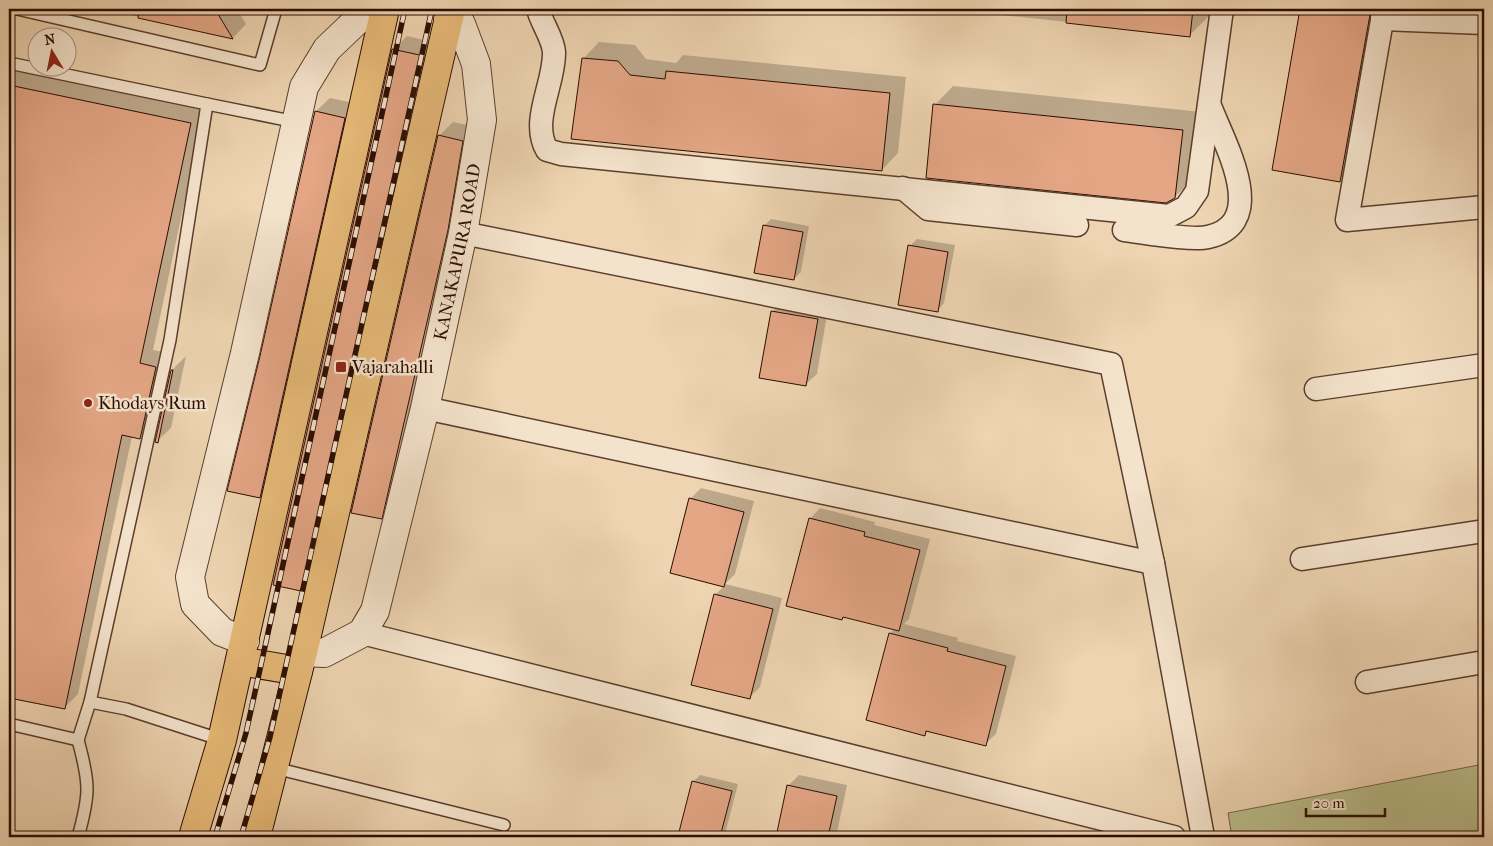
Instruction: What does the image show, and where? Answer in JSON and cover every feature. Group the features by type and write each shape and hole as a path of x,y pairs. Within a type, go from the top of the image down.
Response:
{"highway":[{"path":"193,837 222,740 386,9"},
{"name":"KANAKAPURA ROAD","path":"256,837 300,662 450,15"},
{"path":"242,651 300,662"}],"street":[{"path":"242,651 195,604 190,577 247,344 304,88 327,49 369,9"},
{"path":"538,9 554,51 542,115 542,142 548,150 561,154 1169,216 1186,207 1197,191 1222,9"},
{"path":"1484,23 1383,14 1348,220 1484,207"},
{"name":"KANAKAPURA ROAD","path":"362,633 375,612 425,408 463,233 482,120 476,64 461,24 450,15"},
{"path":"1124,230 1206,238 1224,231 1240,214 1241,188 1209,104"},
{"path":"903,188 928,209 1077,225"},
{"path":"463,233 1110,364 1153,563 1202,837"},
{"path":"1316,389 1484,365"},
{"path":"425,408 1153,563"},
{"path":"1302,559 1484,531"},
{"path":"300,662 324,653 362,633 1174,837"},
{"path":"1367,682 1484,662"}],"lane":[{"path":"17,9 260,65 276,9"},
{"path":"9,63 296,122"},
{"path":"78,837 87,804 88,776 78,740 90,702 170,340 207,104"},
{"path":"90,702 126,709 222,740"},
{"path":"9,724 78,740"},
{"path":"274,768 504,825"}],"green space":[{"path":"1484,764 1484,837 1232,837 1228,813"}],"building":[{"path":"139,9 215,9 233,39 138,18"},
{"path":"1067,9 1193,9 1190,37 1066,23"},
{"path":"1300,9 1371,9 1340,182 1272,170"},
{"path":"392,49 424,56 301,591 273,585"},
{"path":"582,58 618,61 630,75 665,79 666,71 890,93 882,171 571,139"},
{"name":"Khodays Rum","path":"9,85 191,123 140,363 156,367 140,439 122,435 65,709 9,698"},
{"path":"933,104 1183,130 1175,198 1166,203 926,178"},
{"path":"315,111 345,118 260,498 227,491 260,356"},
{"path":"438,135 463,141 448,230 382,519 351,513"},
{"path":"763,225 803,232 794,280 754,273"},
{"path":"908,245 948,252 938,312 898,305"},
{"path":"771,311 818,319 806,386 759,378"},
{"path":"171,370 173,370 158,443 155,442"},
{"path":"689,498 744,512 724,587 670,573"},
{"path":"809,518 865,532 864,536 920,550 899,631 843,617 842,620 786,606"},
{"path":"714,594 773,609 750,699 691,685"},
{"path":"889,633 948,648 947,651 1006,666 986,746 926,731 925,736 866,720"},
{"path":"692,781 732,791 720,837 698,837 679,832"},
{"path":"787,785 837,796 828,837 776,837"}],"railway":[{"path":"215,837 246,733 405,9"},
{"path":"241,837 270,737 432,9"}],"place":[{"name":"Vajarahalli","path":"341,367"},
{"name":"Khodays Rum","path":"88,403"}]}
